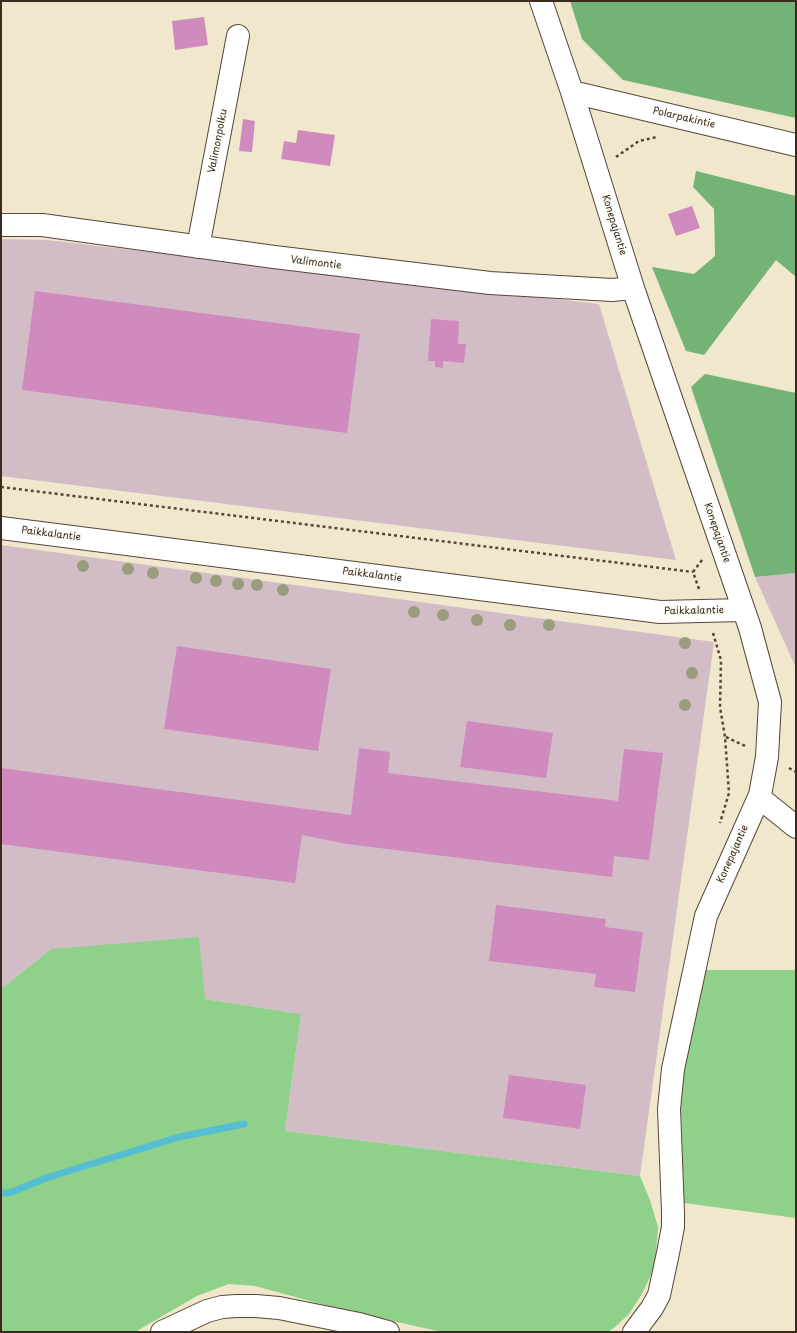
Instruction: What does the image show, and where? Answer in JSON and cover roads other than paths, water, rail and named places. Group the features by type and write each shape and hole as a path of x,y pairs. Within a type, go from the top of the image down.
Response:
{"street":[{"name":"Konepajantie","path":"541,1 572,92 633,288 750,628 770,702 767,757 760,795 706,916 673,1068 669,1109 673,1227 666,1268 659,1295 652,1308 634,1332"},
{"name":"Valimonpolku","path":"198,247 238,36"},
{"name":"Polarpakintie","path":"572,92 796,145"},
{"name":"Valimontie","path":"1,225 42,225 274,258 490,283 612,290 633,288"},
{"name":"Paikkalantie","path":"1,528 660,612 743,610"},
{"path":"760,795 761,799 796,827"},
{"path":"162,1332 207,1311 222,1307 243,1306 279,1308 359,1324 388,1332"}],"waterway":[{"path":"1,1193 9,1193 49,1177 179,1137 244,1124"}]}
